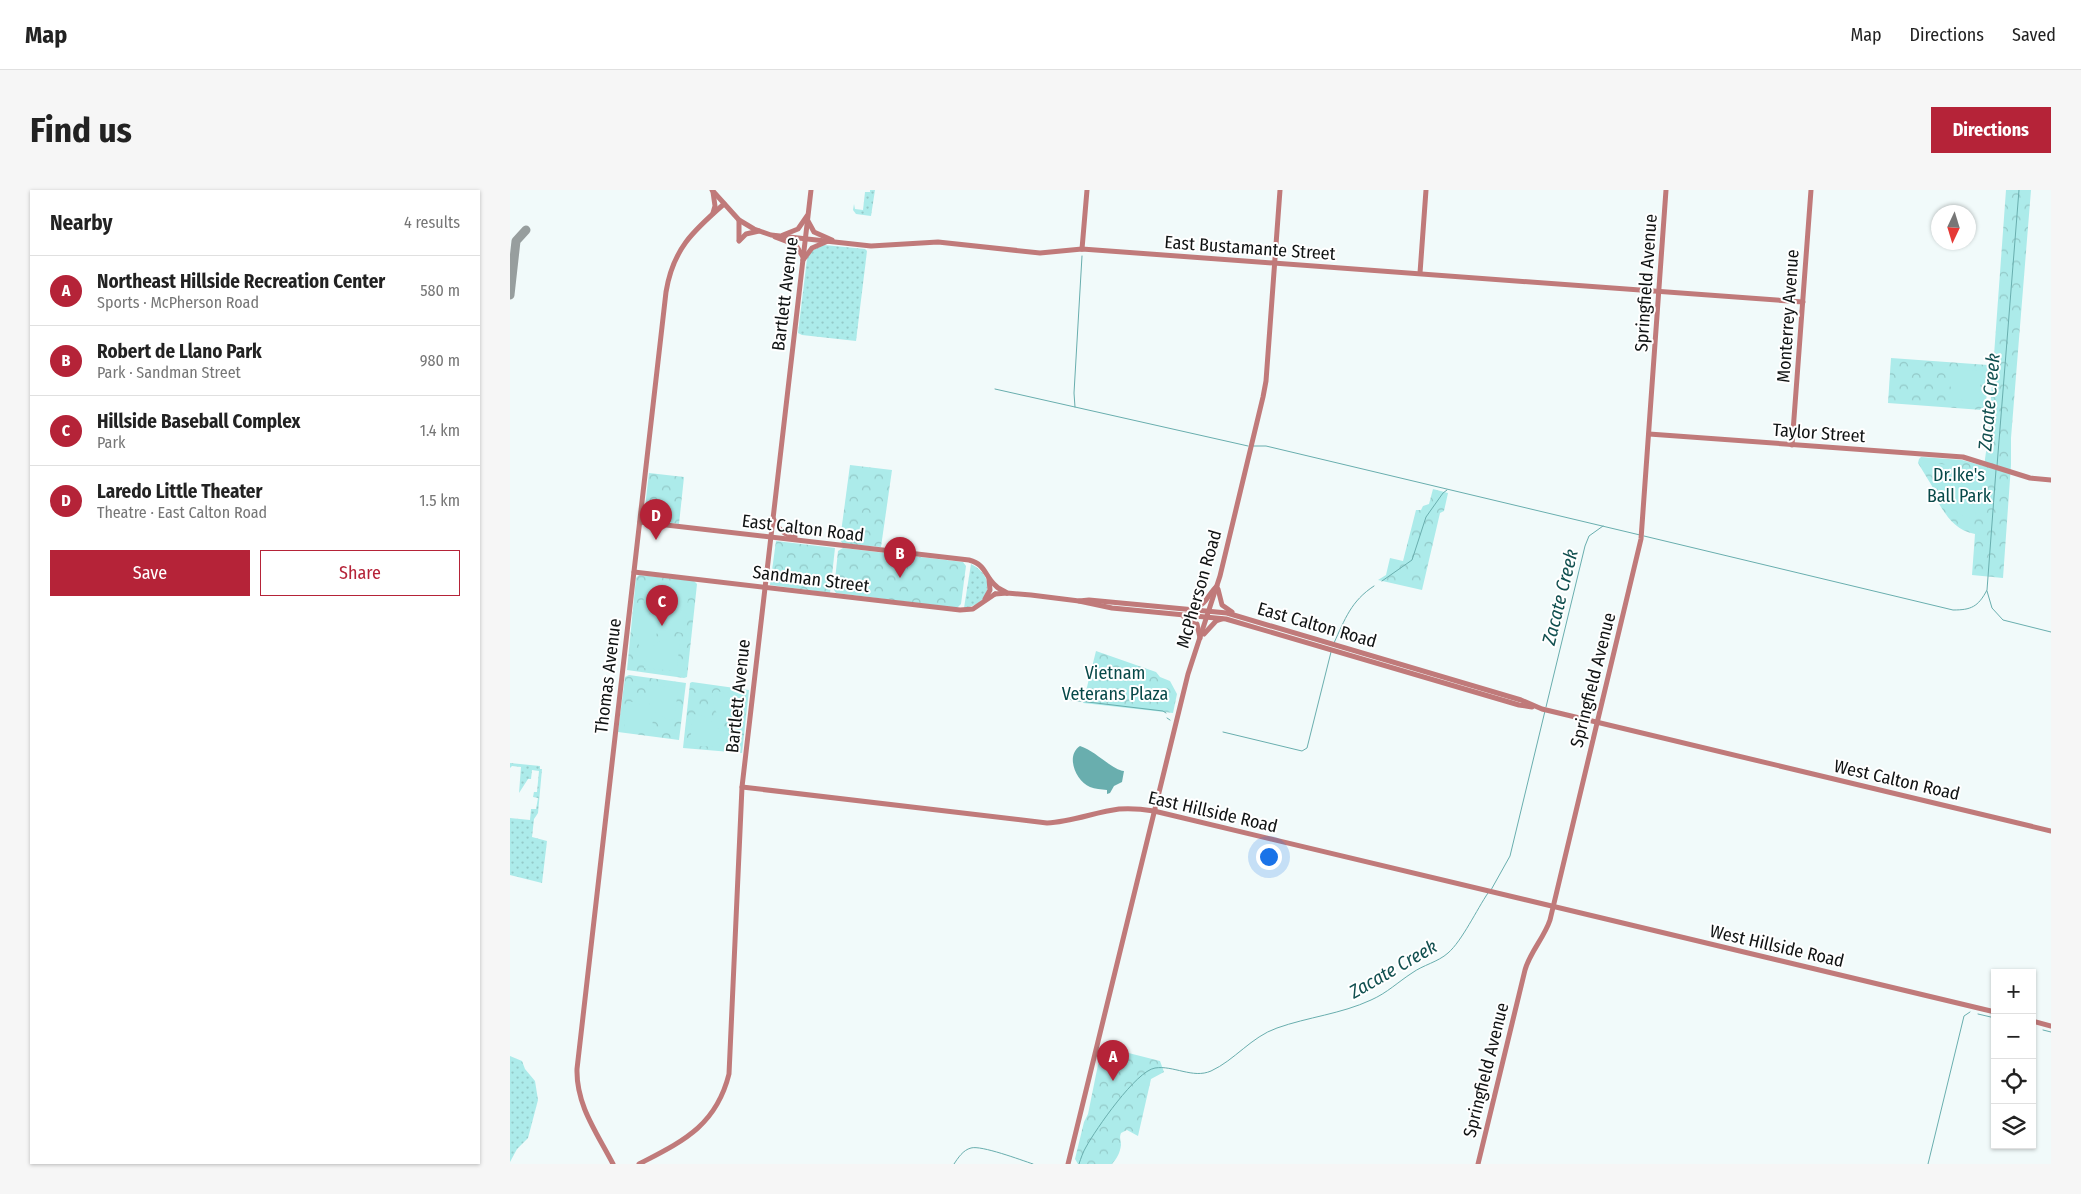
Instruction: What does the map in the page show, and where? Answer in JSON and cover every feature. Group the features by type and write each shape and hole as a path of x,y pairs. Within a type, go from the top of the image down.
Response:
{"main road":[{"name":"Bartlett Avenue","path":"639,1164 690,1135 704,1122 715,1109 726,1085 731,1061 742,787 811,190"},
{"path":"1082,249 1087,190"},
{"name":"McPherson Road","path":"1068,1164 1188,674 1218,586 1266,381 1280,190"},
{"path":"1420,274 1426,190"},
{"name":"Springfield Avenue","path":"1478,1164 1525,970 1529,959 1546,930 1553,907 1641,539 1666,190"},
{"name":"Monterrey Avenue","path":"1792,445 1811,190"},
{"path":"712,215 715,206 713,191"},
{"name":"East Bustamante Street","path":"713,191 739,220 771,235 871,246 938,242 1040,253 1082,249 1803,302"},
{"name":"Thomas Avenue","path":"613,1164 583,1108 577,1079 634,572 670,274 678,253 684,244 724,204"},
{"path":"780,236 798,229 808,214"},
{"path":"739,220 739,241 746,234 760,231"},
{"path":"808,220 814,232 831,241"},
{"path":"771,235 795,244 803,258 812,248 831,241"},
{"name":"Taylor Street","path":"1649,434 1963,457 2030,478 2051,480"},
{"path":"772,517 785,535 817,543"},
{"name":"East Calton Road","path":"640,522 969,560 979,564 996,587 1007,592"},
{"name":"Sandman Street","path":"634,572 960,610 973,609 995,594"},
{"path":"984,602 990,590 993,587 996,587 998,590 995,594 990,590 988,575"},
{"path":"1191,610 1204,604 1210,592 1218,586 1222,605 1239,616"},
{"name":"East Calton Road","path":"995,594 1007,592 1179,615 1209,613 1260,629 1276,630"},
{"name":"East Calton Road","path":"1113,606 1191,610 1239,616 1311,641 1480,690 1519,705 1541,708 1737,756"},
{"path":"1179,615 1195,622 1200,638 1216,621 1226,619"},
{"path":"1260,629 1266,624"},
{"name":"West Calton Road","path":"1737,756 2051,830"},
{"name":"East Hillside Road","path":"742,787 1047,823 1066,821 1121,809 1137,808 1553,907"},
{"name":"West Hillside Road","path":"1553,907 1991,1011"},
{"path":"2036,1023 2051,1026"}],"green space":[{"path":"870,190 875,190 871,216 856,214 853,210 854,204 855,209 863,210 865,192 870,192"},
{"name":"Dr.Ike's Ball Park","path":"2006,190 2031,190 2011,438 2011,465 2003,578 1972,575 1975,534 1960,528 1949,519 1932,493 1935,491 1918,463 1921,457 1962,460 1984,466 1988,438"},
{"path":"824,245 865,249 867,251 856,341 798,333 807,259 811,251"},
{"path":"1891,358 1988,365 1986,407 1982,410 1888,403"},
{"path":"1948,368 1977,371 1981,376 1979,403 1965,402 1955,394 1949,382"},
{"name":"Dr.Ike's Ball Park","path":"1936,463 1980,471 1982,473 1975,518 1956,512 1943,500 1936,483"},
{"path":"850,465 892,470 881,547 843,544 840,540"},
{"path":"649,473 684,477 679,524 645,519"},
{"path":"1433,489 1448,493 1444,511 1440,513 1422,590 1378,580 1386,575 1390,558 1403,561 1416,510 1421,510 1423,506 1429,504"},
{"path":"776,541 835,548 830,593 770,585"},
{"path":"843,548 963,562 966,566 961,604 957,608 836,593 834,590 838,551"},
{"path":"971,564 984,575 987,589 980,601 964,608"},
{"path":"639,575 694,581 697,584 687,677 627,670 636,578"},
{"path":"643,582 687,587 689,590 684,633 666,628 652,617 644,601"},
{"path":"636,615 658,626 659,629 648,651 639,645 633,636 632,626"},
{"path":"667,639 680,639 677,669 674,671 644,668 646,658 651,649"},
{"name":"Vietnam Veterans Plaza","path":"1096,651 1156,672 1160,677 1170,681 1177,694 1173,713 1083,703"},
{"path":"629,675 686,683 679,740 618,732 625,677"},
{"path":"690,683 749,690 742,753 683,748"},
{"path":"647,684 677,688 674,720 661,716 652,708 647,697"},
{"path":"713,691 743,694 745,697 742,728 723,721 719,716 713,705"},
{"path":"627,701 639,704 648,711 652,722 653,734 625,731"},
{"path":"693,714 704,716 712,721 718,728 722,738 731,730 741,730 740,747 692,746 690,744"},
{"path":"510,763 540,766 540,769 542,769 538,813 534,819 532,837 547,841 542,883 510,875 510,818 530,820 531,809 536,809 538,798 533,797 534,792 537,792 539,771 532,770 531,779 528,779 519,793 521,767 512,766 510,768"},
{"path":"1105,1047 1160,1061 1164,1072 1151,1079 1138,1136 1127,1130 1121,1133 1120,1150 1112,1164 1078,1164 1075,1159 1084,1122 1088,1114 1101,1050"},
{"path":"510,1056 522,1061 525,1069 535,1081 538,1100 528,1138 517,1149 510,1162"}],"shaded area":[{"path":"1080,746 1119,770 1124,771 1122,782 1114,786 1110,793 1107,794 1107,790 1090,787 1080,779 1074,768 1073,756"}],"waterway":[{"name":"Zacate Creek","path":"1997,466 2019,190"},
{"path":"1075,407 1074,393 1082,256"},
{"path":"995,389 1248,446"},
{"path":"1252,446 1266,446 1640,535"},
{"name":"Zacate Creek","path":"1644,536 1953,610 1965,609 1977,604 1987,590 1996,470"},
{"path":"1382,581 1412,560 1426,517 1447,490"},
{"name":"Zacate Creek","path":"1546,707 1585,546 1589,536 1603,526"},
{"path":"1334,643 1345,618 1354,604 1374,586"},
{"path":"1987,591 1992,608 2003,620 2051,632"},
{"path":"1223,732 1302,751 1307,748 1331,652"},
{"path":"1064,692 1071,700 1163,711 1166,713"},
{"name":"Zacate Creek","path":"1491,890 1510,856 1545,711"},
{"name":"Zacate Creek","path":"1079,1164 1086,1147 1098,1127 1127,1090 1147,1072 1155,1068 1169,1068 1190,1073 1211,1071 1268,1032 1289,1024 1348,1009 1377,997 1416,970 1440,959 1448,953 1464,933 1488,893"},
{"path":"1928,1164 1964,1016 1970,1012"},
{"path":"1978,1014 1991,1017"},
{"path":"2043,1030 2051,1032"},
{"name":"Zacate Creek","path":"954,1164 961,1154 971,1148 1001,1153 1033,1164"}],"taxiway":[{"path":"510,295 516,241 526,230"}],"place":[{"name":"Laredo Little Theater","path":"656,540"},
{"name":"Robert de Llano Park","path":"900,578"},
{"name":"Hillside Baseball Complex","path":"662,626"},
{"name":"Northeast Hillside Recreation Center","path":"1113,1081"}]}
